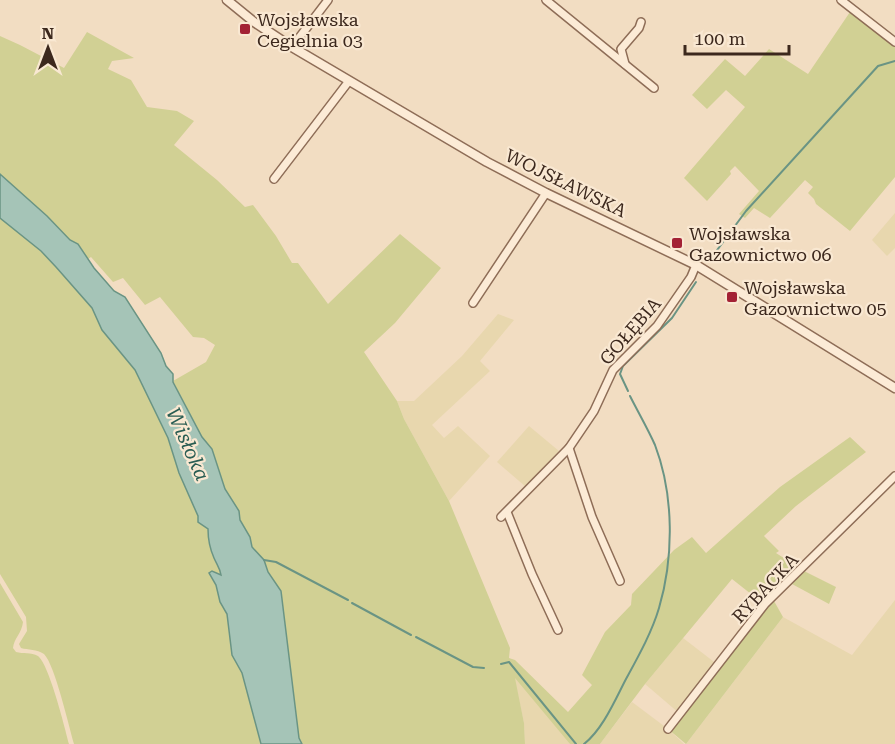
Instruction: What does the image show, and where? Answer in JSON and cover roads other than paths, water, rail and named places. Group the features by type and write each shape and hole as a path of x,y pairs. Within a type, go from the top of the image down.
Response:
{"street":[{"name":"WOJSŁAWSKA","path":"227,0 254,22 292,47 487,162 696,265 895,388"},
{"path":"292,47 328,0"},
{"path":"546,0 654,88"},
{"path":"841,0 895,42"},
{"path":"625,64 621,49 639,28 641,22"},
{"path":"274,179 349,81"},
{"path":"473,303 546,193"},
{"name":"GOŁĘBIA","path":"558,630 504,514 569,448 594,411 614,370 657,326 691,277 696,265"},
{"path":"569,448 601,539 620,581"},
{"name":"RYBACKA","path":"668,729 765,604 895,476"}],"water":[{"name":"Wisłoka","path":"0,174 70,240 78,244 94,268 114,291 125,297 173,374 173,382 202,437 212,449 225,489 239,511 240,520 250,537 252,547 264,560 268,572 281,591 299,738 302,744 261,744 242,673 232,655 227,614 209,573 212,571 221,575 211,551 208,529 198,522 198,516 179,473 168,438 135,370 102,330 92,308 41,251 0,218"}],"waterway":[{"path":"709,261 746,211 878,66 895,61"},
{"path":"628,391 620,374 623,366 672,318 696,282"},
{"path":"584,744 608,714 653,626 667,568 670,526 666,484 655,445 630,396"},
{"path":"264,560 276,562 348,600"},
{"path":"352,603 411,635"},
{"path":"416,637 473,667 484,668"},
{"path":"501,664 509,662 576,744"}],"place":[{"name":"Wojsławska Cegielnia 03","path":"245,29"},
{"name":"Wojsławska Gazownictwo 06","path":"677,243"},
{"name":"Wojsławska Gazownictwo 05","path":"732,297"}]}
